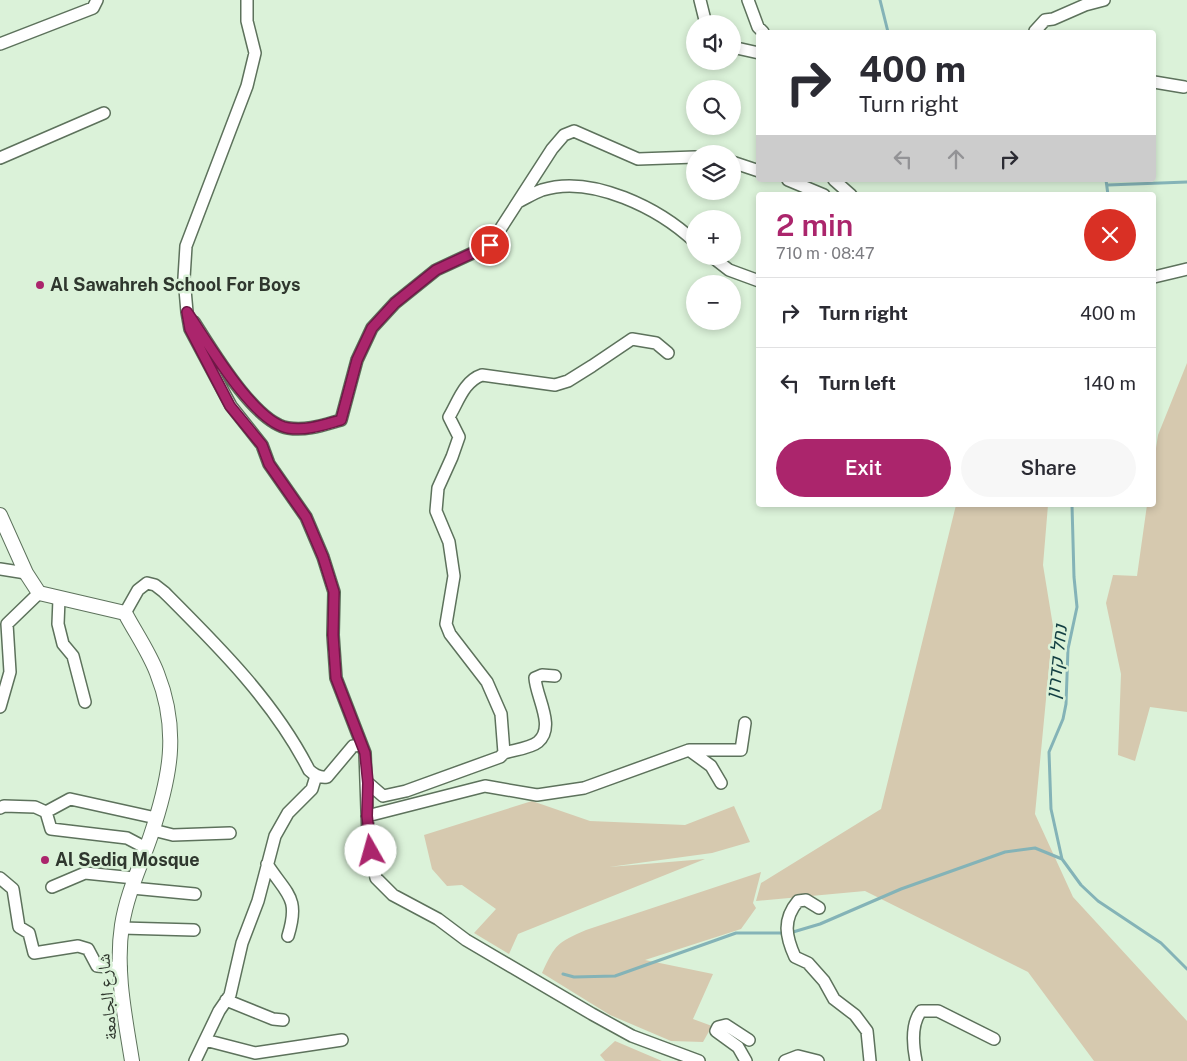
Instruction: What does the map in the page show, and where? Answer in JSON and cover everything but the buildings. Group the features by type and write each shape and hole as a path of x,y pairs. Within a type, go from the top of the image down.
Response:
{"main road":[{"path":"0,515 26,573 39,593 125,613"},
{"name":"شارع الجامعة","path":"125,613 157,671 168,704 172,745 169,771 155,824 133,883 122,928 122,993 132,1061"}],"street":[{"path":"0,44 93,8 97,0"},
{"path":"248,0 247,21 255,52 246,86 186,246 184,278 187,312 190,329 230,406 262,445 269,464 306,517 323,557 334,592 333,635 336,678 365,753 368,783 367,816 376,878 393,895 438,919 466,940 632,1036 699,1061"},
{"path":"700,0 704,15"},
{"path":"748,0 761,30"},
{"path":"1036,30 1039,24 1045,20 1058,17 1085,4 1104,0"},
{"path":"741,49 756,52"},
{"path":"1156,82 1184,87"},
{"path":"0,158 104,113"},
{"path":"187,312 231,378 269,420 287,428 309,429 341,420 357,360 372,328 395,303 436,270 490,245 552,148 564,135 574,131 638,159 686,156"},
{"path":"741,165 756,169"},
{"path":"793,182 817,192"},
{"path":"836,182 848,192"},
{"path":"517,203 543,190 579,186 627,198 662,217 686,235"},
{"path":"723,265 729,270 756,280"},
{"path":"1156,277 1187,269"},
{"path":"504,754 501,714 487,682 450,634 446,624 454,576 449,542 436,511 438,488 459,437 449,418 472,378 482,375 556,385 568,381 632,339 656,343 668,353"},
{"path":"0,569 26,573"},
{"path":"125,613 138,590 147,583 155,585 164,592 225,653 281,724 309,770 316,776 327,776 354,746 361,745"},
{"path":"0,706 10,672 4,631 7,624 39,593"},
{"path":"60,599 58,624 63,644 73,656 85,702"},
{"path":"368,783 383,796 406,791 538,742 546,730 546,715 536,691 535,678 542,675 555,676"},
{"path":"367,816 485,786 537,795 584,788 689,750 740,750 745,723"},
{"path":"689,750 711,766 721,783"},
{"path":"196,1061 219,1011 230,995 242,943 258,901 266,864 279,828 288,813 312,789 316,776"},
{"path":"46,812 70,799 155,824 173,835 230,833"},
{"path":"0,808 4,806 35,807 46,812 51,829 128,838 146,848"},
{"path":"266,864 292,901 294,915 288,936"},
{"path":"52,886 85,874 195,894"},
{"path":"0,878 13,889 19,927 29,933 34,953 78,946 88,949 96,966 121,968"},
{"path":"820,908 806,900 798,901 790,910 786,922 792,950 795,957 808,963 824,981 834,999 856,1015 867,1031 870,1061"},
{"path":"122,928 194,930"},
{"path":"226,1000 247,1006 272,1019 283,1020"},
{"path":"916,1061 914,1034 916,1020 921,1011 938,1012 994,1039"},
{"path":"746,1061 738,1048 716,1031 718,1027 726,1024 750,1040"},
{"path":"205,1040 255,1053 342,1040"},
{"path":"784,1061 798,1056 818,1061"}],"shaded area":[{"path":"1187,363 1187,712 1150,707 1135,761 1118,755 1121,674 1106,603 1113,575 1137,576 1147,507 1156,507 1156,448 1158,435"},
{"path":"956,507 1048,507 1043,565 1053,626 1035,814 1073,897 1187,1021 1187,1061 1094,1061 1028,972 865,891 756,901 761,883 881,809"},
{"path":"532,801 590,821 685,825 734,806 750,842 712,853 609,867 705,859 518,934 509,954 474,933 496,909 462,885 447,886 432,869 424,835"},
{"path":"761,872 753,903 756,908 741,929 645,960 713,974 693,1019 712,1026 703,1042 671,1041 610,1015 542,973 558,945 576,934"},
{"path":"615,1041 662,1061 605,1061 600,1055"}],"waterway":[{"name":"נחל קדרון","path":"880,0 888,30"},
{"name":"נחל קדרון","path":"1106,182 1108,192"},
{"path":"1108,185 1187,182"},
{"name":"נחל קדרון","path":"1072,507 1074,577 1077,607 1068,649 1066,704 1063,719 1049,752 1051,809 1062,859 1081,885 1098,901 1161,943 1187,969"},
{"path":"793,932 820,924 901,889 1005,852 1035,848 1062,859"},
{"path":"563,974 574,977 615,976 736,933 783,933"}],"place":[{"name":"Al Sawahreh School For Boys","path":"40,285"},
{"name":"Al Sediq Mosque","path":"45,860"}],"route":[{"path":"371,851 368,838 368,783 365,753 336,678 333,635 334,592 323,557 306,517 269,464 262,445 230,406 190,329 187,312 231,378 269,420 287,428 309,429 341,420 357,360 372,328 395,303 436,270 490,245"}]}
